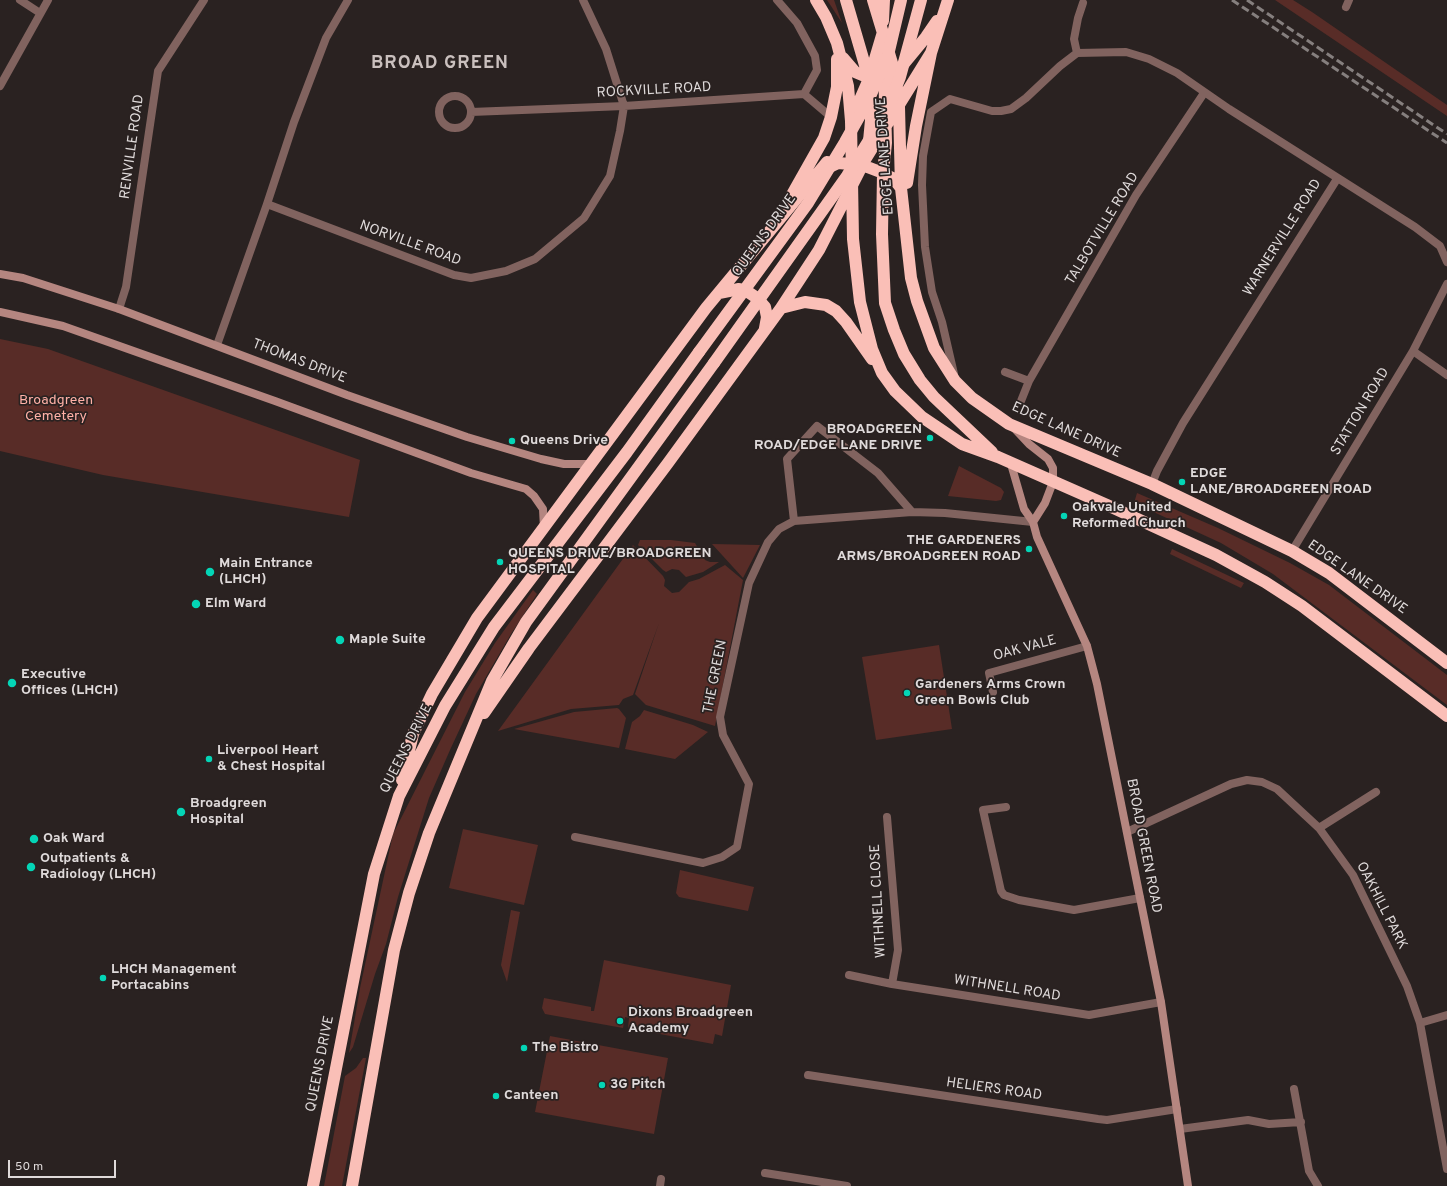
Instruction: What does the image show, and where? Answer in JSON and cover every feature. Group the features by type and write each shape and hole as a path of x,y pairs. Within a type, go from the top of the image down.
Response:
{"highway":[{"path":"816,0 826,17 848,66 855,72 869,79 884,79 895,73 926,37 946,5"},
{"path":"473,729 529,648 781,308 819,250 852,186 871,120 869,79 846,0"},
{"name":"EDGE LANE DRIVE","path":"873,0 895,73 899,107 901,188 904,204 911,278 917,301 934,348 955,381 972,398 1009,424 1152,484 1292,551 1329,573 1447,663"},
{"path":"884,0 883,31 886,129 883,173 883,277 886,303 894,330 904,354 934,397 998,457"},
{"name":"QUEENS DRIVE","path":"313,1186 374,874 399,796 445,706 494,627 627,452 808,202 868,101 888,55 901,0"},
{"path":"352,1186 394,950 409,893 429,833 492,681 526,622 714,363 847,176 876,130 900,77 921,0"},
{"path":"904,204 916,126 931,53 946,5"},
{"path":"399,796 413,734 432,694 477,618 719,293 756,250 779,219 822,171 851,121 869,79 883,31"},
{"path":"779,219 824,138 831,117 837,87 839,48"},
{"path":"839,48 848,86 851,121 860,162"},
{"path":"860,162 886,129 931,53"},
{"path":"822,171 838,163 860,162 883,173 894,180 901,188"},
{"path":"852,186 853,239 860,302 872,349 882,373"},
{"path":"719,293 739,289 748,292 757,298 765,307 767,317 765,330"},
{"path":"781,308 796,303 816,302 826,305 836,311 882,373 906,402 944,433 962,444 998,457 1216,555 1264,582 1302,606 1447,716"}],"street":[{"path":"20,0 40,13"},
{"path":"0,86 48,0"},
{"name":"RENVILLE ROAD","path":"119,310 126,287 158,71 204,0"},
{"path":"218,345 294,122 326,38 348,0"},
{"name":"NORVILLE ROAD","path":"267,204 454,275 471,278 506,271 535,259 584,218 610,176 624,106 606,49 583,0"},
{"path":"777,0 797,23 815,56 817,70 804,94 831,117"},
{"path":"955,381 928,272 925,247 922,185 923,156 931,112 950,99 992,110 1002,111 1012,109 1060,66 1077,53 1074,39 1078,18 1083,3"},
{"name":"WARNERVILLE ROAD","path":"1077,53 1126,52 1149,59 1176,73 1204,93 1337,178 1183,423 1152,484"},
{"name":"TALBOTVILLE ROAD","path":"1021,401 1029,381 1136,195 1204,93"},
{"name":"ROCKVILLE ROAD","path":"471,112 624,106 804,94"},
{"path":"1337,178 1415,227 1440,246 1447,262"},
{"name":"THOMAS DRIVE","path":"0,274 23,278 119,310 218,345 347,395 467,437 541,460 564,464 591,464"},
{"name":"STATTON ROAD","path":"1292,551 1413,351 1447,284"},
{"path":"0,312 63,326 275,401 471,473 526,489 534,496 543,509 544,529"},
{"path":"1413,351 1447,375"},
{"path":"1005,372 1029,381"},
{"path":"1009,424 1029,444 1048,459 1053,468 1053,482 1045,503 1033,522"},
{"path":"794,521 787,459 817,426 878,474 912,512"},
{"name":"BROAD GREEN ROAD","path":"1011,464 1024,509 1033,522 1037,537 1087,646 1105,724 1161,1002 1188,1186"},
{"name":"THE GREEN","path":"575,837 703,864 722,857 737,847 749,784 723,735 720,717 749,583 768,542 779,529 794,521 912,512 945,513 1033,522"},
{"name":"OAK VALE","path":"993,692 988,673 1087,646"},
{"name":"OAKHILL PARK","path":"1127,832 1231,784 1247,780 1262,782 1277,789 1319,828 1353,875 1407,986 1420,1023 1447,1169"},
{"path":"1319,828 1376,792"},
{"path":"1006,807 983,810 1001,891 1004,895 1019,900 1074,910 1140,898"},
{"name":"WITHNELL CLOSE","path":"886,817 898,950 892,984"},
{"name":"WITHNELL ROAD","path":"850,975 892,984 1088,1014 1161,1002"},
{"path":"1420,1023 1447,1015"},
{"name":"HELIERS ROAD","path":"808,1075 1107,1120 1177,1109"},
{"path":"1294,1089 1309,1170 1318,1186"},
{"path":"1180,1129 1243,1121 1268,1124 1301,1122"},
{"path":"765,1173 847,1186"}],"green space":[{"path":"827,0 834,0 842,23 831,6"},
{"path":"1275,0 1293,0 1312,12 1447,105 1447,116"},
{"name":"Broadgreen Cemetery","path":"0,339 48,349 360,460 349,517 103,475 0,451"},
{"path":"959,466 1001,488 1004,492 1001,500 996,501 948,496"},
{"path":"1137,493 1218,528 1290,563 1329,585 1447,675 1447,705 1273,574 1221,543 1134,503"},
{"path":"640,540 671,540 695,543 705,560 710,562 719,562 703,572 686,577 679,570 672,569 666,572 638,545"},
{"path":"712,544 760,545 743,578"},
{"path":"633,545 663,576 665,580 664,586 672,593 679,592 689,582 699,579 725,565 743,580 715,726 646,705 635,694 659,623 633,695 623,699 619,705 571,709 498,731"},
{"path":"1172,549 1244,583 1241,588 1170,554"},
{"path":"533,590 537,594 511,634 476,694 429,798 398,897 386,944 375,974 353,1047 349,1053 360,988 393,834 465,692 495,643"},
{"name":"Gardeners Arms Crown Green Bowls Club","path":"939,645 952,729 876,740 862,657"},
{"path":"617,708 626,718 619,748 514,729 574,712"},
{"path":"644,710 693,725 708,732 675,759 625,749 632,722 640,716"},
{"path":"463,829 538,845 524,905 449,888"},
{"path":"680,870 754,887 748,911 679,897 676,893"},
{"path":"511,910 520,912 507,982 501,965"},
{"path":"604,960 731,985 722,1036 715,1034 713,1044 628,1028 629,1018 625,1017 623,1028 545,1014 542,1008 544,998 591,1007 591,1011 594,1011"},
{"name":"3G Pitch","path":"550,1036 668,1058 654,1134 535,1112"},
{"path":"363,1058 366,1058 342,1186 324,1186 345,1076 356,1068"}],"railway":[{"path":"1232,0 1447,143"},
{"path":"1247,0 1447,134"}],"place":[{"name":"BROADGREEN ROAD/EDGE LANE DRIVE","path":"930,438"},
{"name":"Queens Drive","path":"512,441"},
{"name":"EDGE LANE/BROADGREEN ROAD","path":"1182,482"},
{"name":"Oakvale United Reformed Church","path":"1064,516"},
{"name":"THE GARDENERS ARMS/BROADGREEN ROAD","path":"1029,549"},
{"name":"QUEENS DRIVE/BROADGREEN HOSPITAL","path":"500,562"},
{"name":"Main Entrance (LHCH)","path":"210,572"},
{"name":"Elm Ward","path":"196,604"},
{"name":"Maple Suite","path":"340,640"},
{"name":"Executive Offices (LHCH)","path":"12,683"},
{"name":"Gardeners Arms Crown Green Bowls Club","path":"907,693"},
{"name":"Liverpool Heart & Chest Hospital","path":"209,759"},
{"name":"Broadgreen Hospital","path":"181,812"},
{"name":"Oak Ward","path":"34,839"},
{"name":"Outpatients & Radiology (LHCH)","path":"31,867"},
{"name":"LHCH Management Portacabins","path":"103,978"},
{"name":"Dixons Broadgreen Academy","path":"620,1021"},
{"name":"The Bistro","path":"524,1048"},
{"name":"3G Pitch","path":"602,1085"},
{"name":"Canteen","path":"496,1096"}],"district":[{"name":"BROAD GREEN","path":"440,64"}]}
